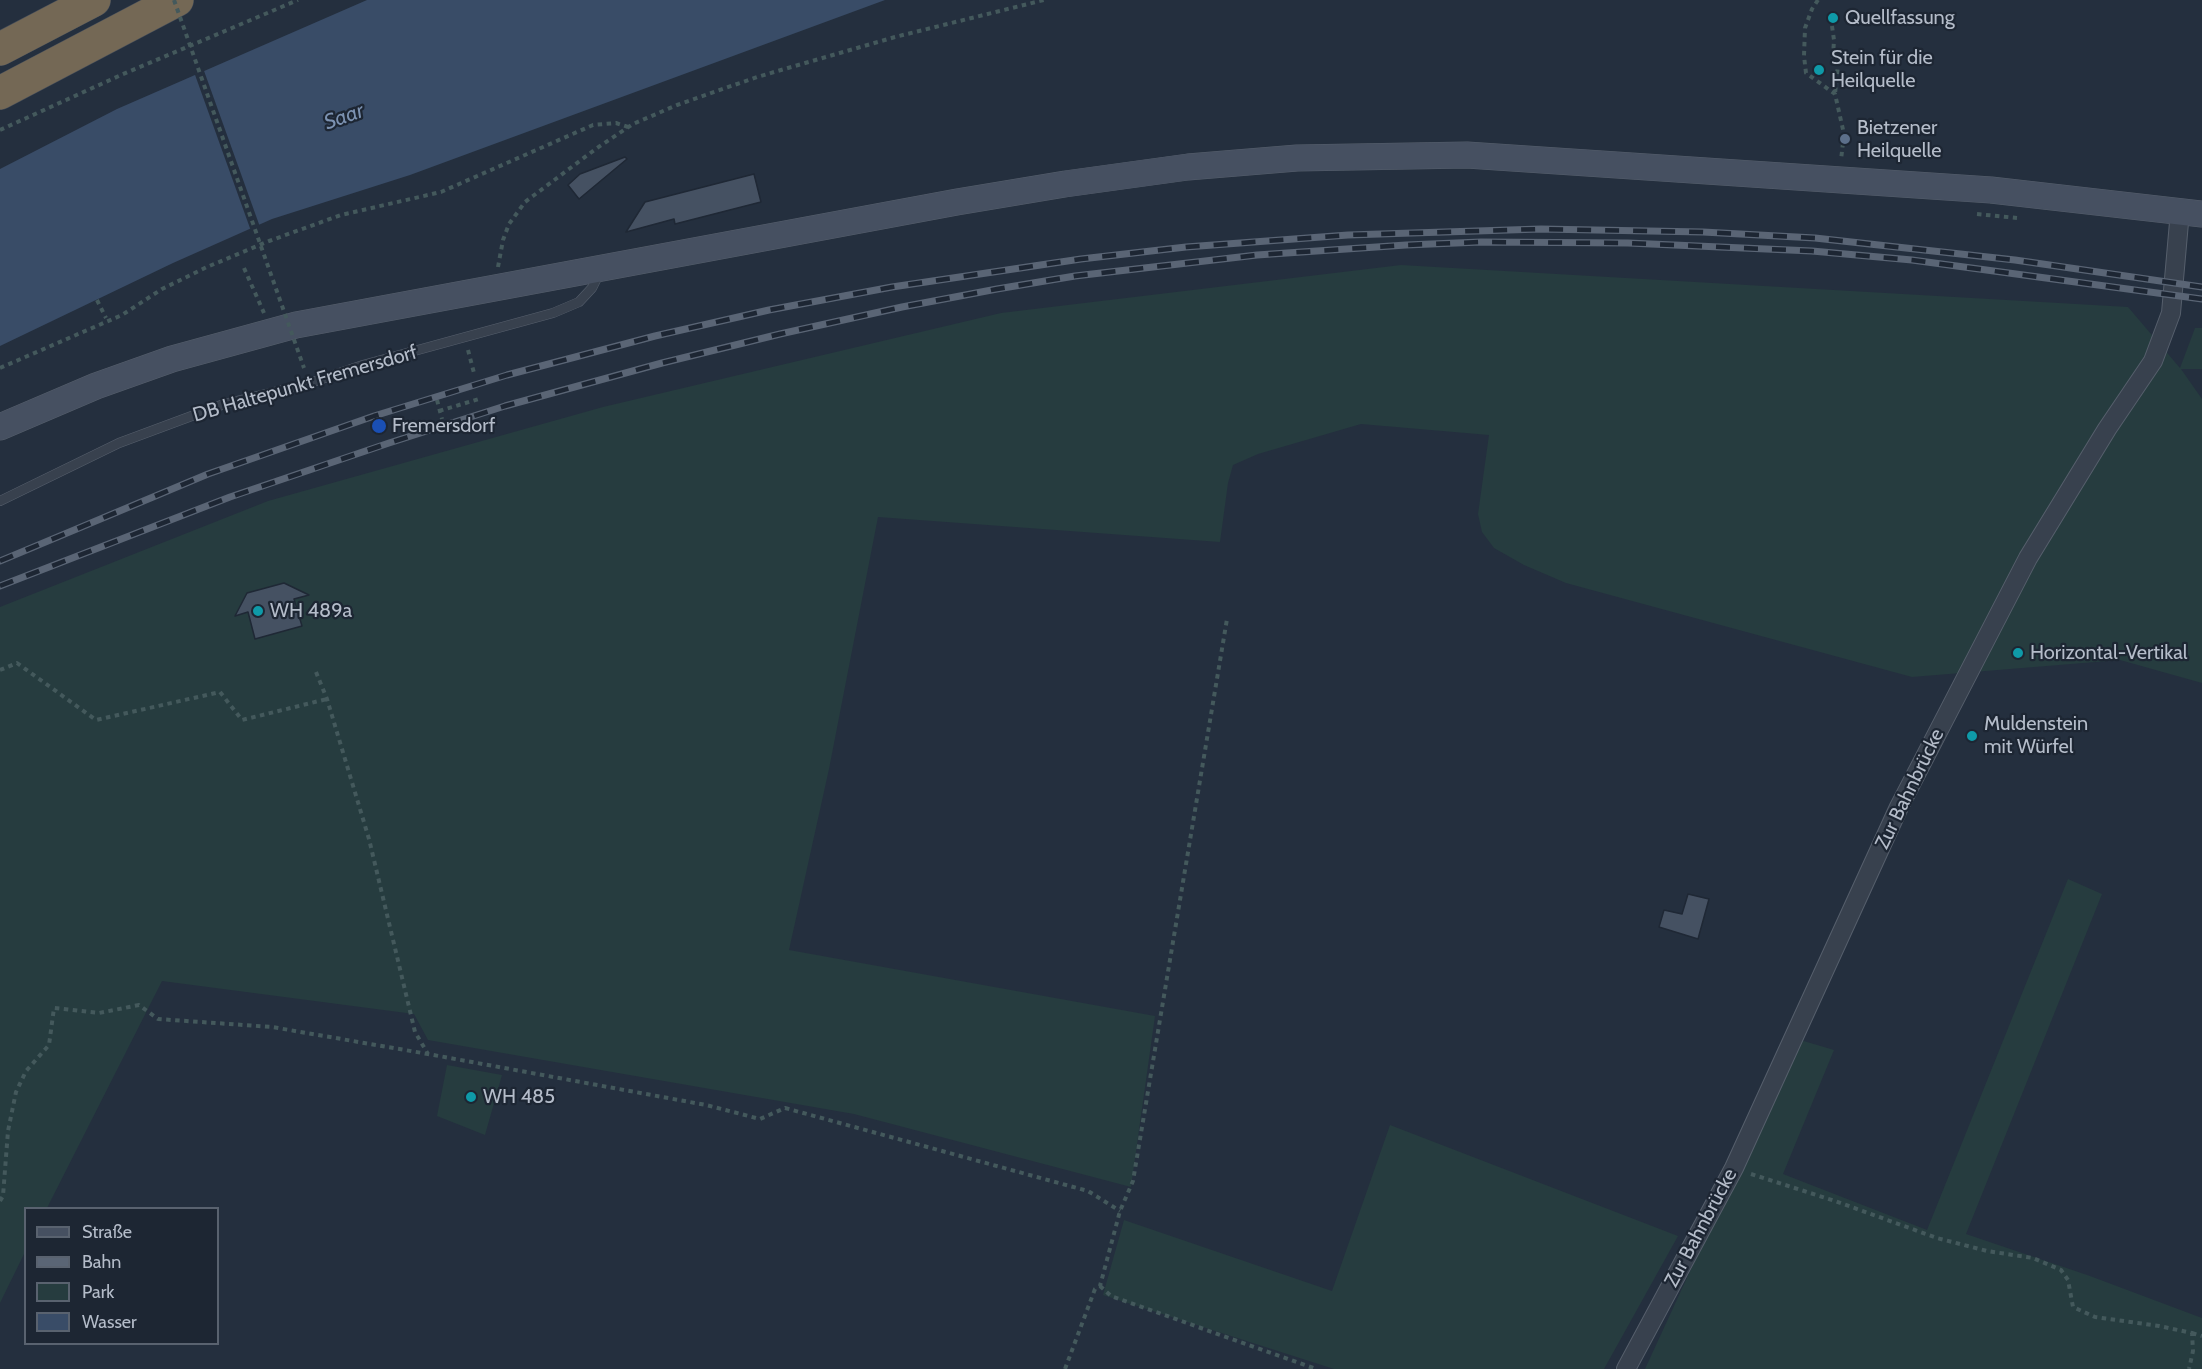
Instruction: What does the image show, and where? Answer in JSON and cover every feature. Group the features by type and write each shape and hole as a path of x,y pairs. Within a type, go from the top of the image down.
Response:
{"highway":[{"path":"0,49 94,0"},
{"path":"0,93 175,0"}],"main road":[{"path":"0,427 96,386 183,356 494,274 602,268 1065,184 1188,167 1318,157 1467,155 1991,190 2191,213"}],"street":[{"name":"Zur Bahnbrücke","path":"1626,1369 1734,1168 1899,807 2028,558 2152,361 2171,313 2191,213"}],"lane":[{"name":"DB Haltepunkt Fremersdorf","path":"0,501 119,443 224,404 307,384 363,365 553,314 579,302 592,288 602,268"}],"path":[{"path":"175,0 304,368"},
{"path":"0,130 121,75 298,0"},
{"path":"494,274 509,224 525,202 628,127 677,105 757,77 894,38 1044,0"},
{"path":"1818,0 1805,28 1806,73 1835,94"},
{"path":"1832,26 1833,56 1838,66 1835,94 1844,134"},
{"path":"0,368 122,315 162,289 269,241 341,215 441,192 593,125 616,123 628,127"},
{"path":"1830,157 1853,159"},
{"path":"1967,213 2026,219"},
{"path":"494,274 510,263"},
{"path":"244,268 266,316"},
{"path":"97,300 106,318"},
{"path":"276,313 287,310"},
{"path":"465,337 474,373"},
{"path":"294,342 305,338"},
{"path":"439,411 479,399"},
{"path":"437,400 442,419"},
{"path":"1065,1369 1095,1289 1100,1286 1120,1211 1134,1181 1227,619"},
{"path":"0,670 16,663 96,720 220,692 243,720 327,699"},
{"path":"316,672 327,699 369,839 415,1032 428,1054"},
{"path":"0,1201 3,1196 8,1131 16,1092 26,1071 48,1045 54,1008 99,1013 139,1005 158,1020 272,1027 363,1041 706,1104 760,1119 785,1108 1088,1191 1120,1211"},
{"path":"1734,1168 1835,1201 1936,1238 1987,1251 2033,1258 2061,1270 2068,1280 2073,1307 2095,1317 2202,1336"},
{"path":"1100,1286 1111,1296 1316,1369"},
{"path":"2189,1369 2193,1351 2192,1333"}],"green space":[{"path":"1401,265 2128,307 2180,368 2195,328 2202,328 2202,369 2181,369 2202,399 2202,683 2120,660 1912,677 1566,583 1524,565 1494,548 1482,532 1478,514 1489,435 1361,424 1258,454 1233,465 1228,483 1220,542 878,517 829,769 789,950 1155,1016 1131,1187 854,1114 428,1040 414,1014 162,981 48,1207 24,1207 24,1254 0,1303 0,607 268,501 603,407 1001,313"},
{"path":"2068,879 2102,894 1966,1234 2090,1276 2202,1318 2202,1369 1645,1369 1797,1039 1834,1050 1783,1174 1927,1230"},
{"path":"447,1065 502,1075 485,1135 437,1116"},
{"path":"1390,1125 1678,1236 1604,1369 1334,1369 1103,1295 1124,1220 1332,1291"}],"water":[{"name":"Saar","path":"367,0 885,0 410,175 272,219 173,263 0,346 0,169 117,109"}],"pier":[{"path":"203,68 260,227 251,231 194,72"}],"building":[{"path":"625,157 627,159 579,199 568,185 580,174"},
{"path":"754,174 761,202 675,224 674,219 626,232 645,202"},
{"name":"WH 489a","path":"284,583 309,595 294,599 302,626 255,639 248,612 235,616 247,593"},
{"path":"1688,894 1709,899 1698,939 1659,927 1664,910 1682,914"}],"railway":[{"path":"0,561 208,474 374,416 507,375 655,336 769,310 892,287 1081,259 1186,247 1348,235 1541,229 1703,232 1815,238 2015,260 2202,287"},
{"path":"0,586 230,497 505,406 662,363 780,334 902,307 1075,276 1257,255 1406,245 1481,242 1628,243 1812,251 1912,260 2202,299"}],"place":[{"name":"Quellfassung","path":"1833,18"},
{"name":"Stein für die Heilquelle","path":"1819,70"},
{"name":"Bietzener Heilquelle","path":"1845,139"},
{"name":"Fremersdorf","path":"379,426"},
{"name":"WH 489a","path":"258,611"},
{"name":"Horizontal-Vertikal","path":"2018,653"},
{"name":"Muldenstein mit Würfel","path":"1972,736"},
{"name":"WH 485","path":"471,1097"}]}
